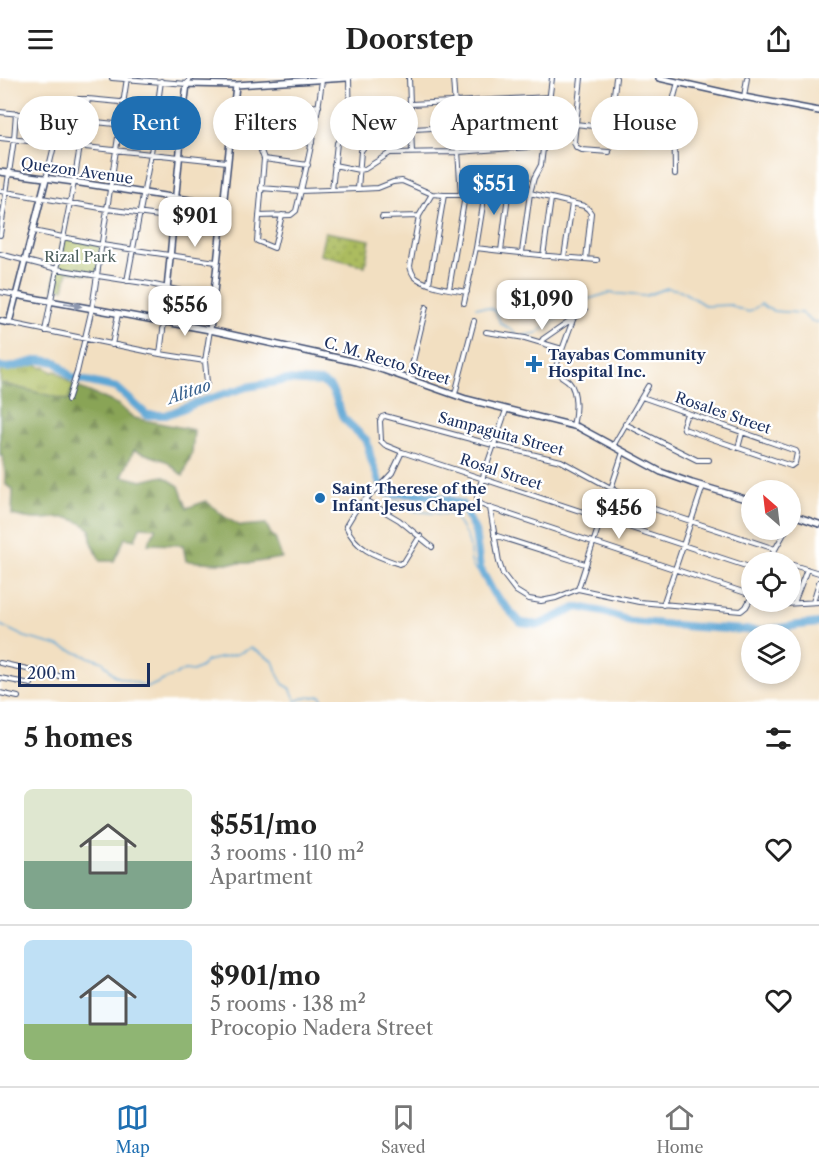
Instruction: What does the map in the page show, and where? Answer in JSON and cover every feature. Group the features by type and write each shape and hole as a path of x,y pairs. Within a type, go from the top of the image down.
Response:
{"main road":[{"path":"186,96 189,81 236,85 348,78"},
{"path":"659,78 819,111"},
{"path":"235,96 236,85"},
{"path":"164,322 180,150"},
{"path":"210,330 228,150"},
{"name":"Quezon Avenue","path":"0,172 222,205"},
{"path":"0,321 9,323 46,179"},
{"name":"C. M. Recto Street","path":"15,295 210,330 356,362 466,399 578,427 661,472 741,498"},
{"path":"801,519 819,524"}],"street":[{"path":"112,78 189,81"},
{"path":"348,78 349,96"},
{"path":"409,78 410,96"},
{"path":"453,78 454,96"},
{"path":"550,96 552,78"},
{"path":"578,96 580,78"},
{"path":"614,96 616,78"},
{"path":"744,97 747,78"},
{"path":"125,96 127,79"},
{"path":"318,111 326,79"},
{"path":"159,96 160,81"},
{"path":"675,174 674,97 678,82"},
{"path":"0,112 16,113 0,235"},
{"path":"0,138 18,139"},
{"path":"579,148 609,153"},
{"path":"46,179 53,150"},
{"path":"45,331 79,150"},
{"path":"68,400 92,308 116,150"},
{"path":"125,150 227,162"},
{"path":"127,281 151,150"},
{"path":"261,150 264,159 257,241 272,248 275,247 282,215"},
{"path":"260,216 291,215 296,210 311,150"},
{"path":"332,190 336,150"},
{"path":"358,189 362,150"},
{"path":"334,165 359,170 365,169 390,153 486,150"},
{"path":"522,252 530,193 541,165 543,150"},
{"path":"449,289 463,195 458,152"},
{"path":"264,159 308,165"},
{"path":"261,188 300,191 358,189 378,188 402,181 432,194 480,195 483,200 476,248 464,303"},
{"path":"0,191 174,218"},
{"path":"501,251 508,195 511,192 530,193 584,206 588,209 591,213 586,259"},
{"path":"432,194 418,216 410,266 412,274 429,284 467,292"},
{"path":"429,284 444,195"},
{"path":"543,256 551,198"},
{"path":"564,257 572,204"},
{"path":"382,217 418,216"},
{"path":"33,231 102,245 216,262"},
{"path":"476,248 597,260"},
{"path":"0,254 57,268 213,298"},
{"name":"C. M. Recto Street","path":"0,292 15,295"},
{"path":"409,378 426,307"},
{"path":"541,342 585,310"},
{"path":"112,345 118,314"},
{"path":"573,426 573,389 555,369 574,317"},
{"path":"455,394 474,321"},
{"path":"160,354 164,322"},
{"path":"9,323 85,340 205,361"},
{"path":"207,382 205,361 210,330"},
{"path":"486,332 525,338 562,349"},
{"path":"613,446 648,386"},
{"name":"Rosales Street","path":"642,397 797,453 795,463 791,466 738,448"},
{"path":"506,410 477,494 476,499 479,503 741,592"},
{"path":"687,414 684,429 738,448 742,433"},
{"name":"Sampaguita Street","path":"381,441 380,421 381,417 385,416 561,461 642,505 775,549"},
{"path":"626,424 697,460 709,460"},
{"name":"Rosal Street","path":"381,441 402,452 741,565"},
{"path":"402,452 387,480 358,506 346,526 351,538 372,554 399,564 402,564 420,536"},
{"path":"578,588 623,452"},
{"path":"663,605 703,486"},
{"path":"365,500 399,520 432,547"},
{"path":"490,508 503,574 516,591 529,599 541,601 556,598 578,588 639,602 741,611"},
{"path":"494,535 585,565"},
{"path":"773,552 780,540"},
{"path":"801,567 819,573"},
{"path":"801,585 807,569"},
{"path":"813,602 819,582"},
{"path":"801,603 819,602"},
{"path":"0,663 59,676"},
{"path":"0,678 31,684"},
{"path":"0,693 18,698"}],"green space":[{"path":"325,232 370,240 365,266 320,255"},
{"name":"Rizal Park","path":"63,237 102,245 98,276 68,271 64,289 53,287"},
{"path":"36,364 52,372 56,371 73,385 68,400 0,383 0,367 8,368"},
{"path":"0,383 68,400 73,385 117,404 134,418 194,430 192,453 183,476 166,461 134,450 122,476 142,481 163,476 179,486 187,508 206,501 240,526 266,524 275,538 282,558 251,563 186,561 183,545 148,544 156,528 140,527 135,540 125,538 114,561 100,561 91,540 90,529 75,520 69,518 33,519 12,515 13,489 6,485 3,456 0,456"}],"waterway":[{"path":"523,336 537,333 560,317 571,302 609,293 645,296 667,288 680,290 706,306 731,305 749,312 761,304 772,311 801,313 812,322 819,322"},
{"path":"476,307 495,311 500,323 518,336"},
{"name":"Alitao","path":"0,367 8,368 40,360 56,362 72,378 117,388 147,415 166,415 247,387 286,380 322,382 330,387 343,418 367,441 379,481 388,494 425,495 462,504 475,531 480,568 494,594 521,623 539,625 578,607 630,621 696,627 761,631 819,623"},
{"path":"388,494 414,511 454,515 468,540 474,568 485,576"},
{"path":"0,625 25,637 103,662 115,676 149,687 185,670 193,671 207,661 251,648 273,661 283,684 290,688 296,701 321,696 323,702"}],"place":[{"name":"Tayabas Community Hospital Inc.","path":"534,364"},
{"name":"Saint Therese of the Infant Jesus Chapel","path":"320,498"}]}
